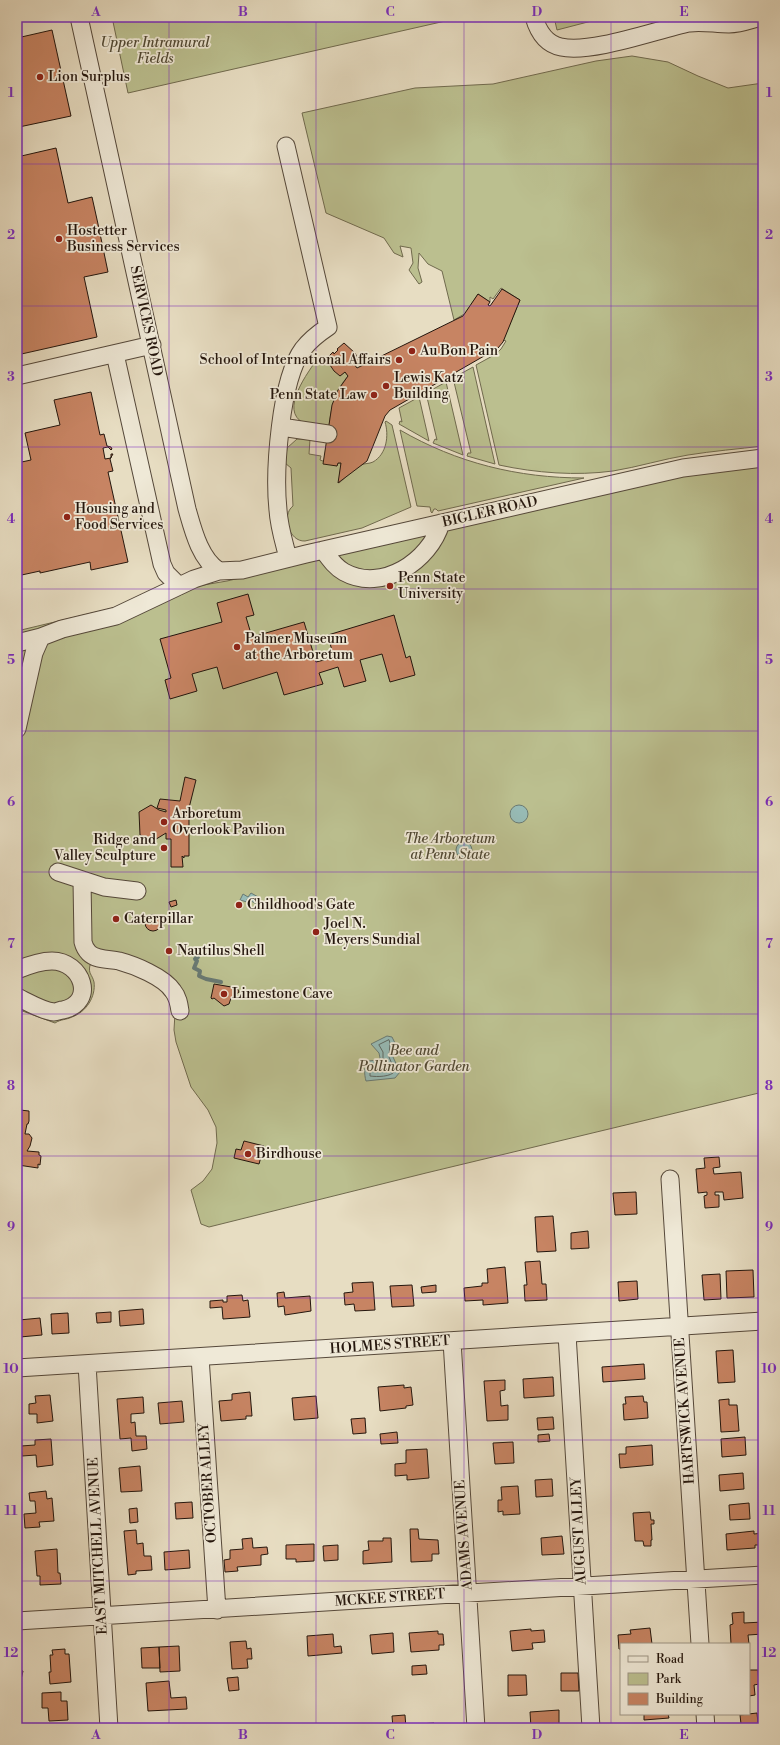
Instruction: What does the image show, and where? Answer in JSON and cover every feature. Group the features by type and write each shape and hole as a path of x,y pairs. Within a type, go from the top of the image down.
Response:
{"street":[{"name":"SERVICES ROAD","path":"79,17 191,522 211,566 219,571"},
{"path":"534,17 541,34 549,42 560,47 584,48 690,23 740,23 761,17"},
{"path":"286,146 328,327 303,350 296,364 285,403 277,459 277,499 280,524 288,558"},
{"path":"17,376 152,345"},
{"path":"115,354 162,564 166,573 179,586"},
{"path":"281,427 328,434"},
{"name":"BIGLER ROAD","path":"17,643 41,637 62,629 116,616 194,579 219,571 242,570 288,558 683,468 763,458"},
{"path":"323,550 332,562 342,571 350,575 363,578 377,578 392,575 413,563 425,551 438,533 441,524"},
{"path":"17,729 34,653 41,637"},
{"path":"58,872 104,887 137,891"},
{"path":"82,880 83,942 89,953 95,957 120,962 141,969 164,981 173,991 179,1002 180,1011"},
{"path":"74,970 89,953"},
{"path":"17,970 36,963 54,961 69,966 74,970 83,984 82,996 73,1007 54,1012 35,1006 17,997"},
{"name":"HARTSWICK AVENUE","path":"670,1179 700,1643"},
{"name":"HOLMES STREET","path":"17,1368 763,1321"},
{"name":"AUGUST ALLEY","path":"567,1334 591,1728"},
{"name":"ADAMS AVENUE","path":"452,1341 476,1728"},
{"name":"OCTOBER ALLEY","path":"200,1357 216,1610"},
{"name":"EAST MITCHELL AVENUE","path":"87,1364 109,1728"},
{"name":"MCKEE STREET","path":"17,1621 216,1610 468,1592 582,1587 696,1578 763,1575"},
{"path":"705,1715 706,1728"}],"green space":[{"name":"Upper Intramural Fields","path":"112,17 463,17 128,93"},
{"path":"554,17 607,17 557,30"},
{"path":"632,56 668,62 728,88 763,83 763,446 688,455 599,473 556,473 499,465 476,365 496,354 501,349 506,341 503,340 520,300 501,288 493,299 490,297 490,302 478,294 466,313 454,320 442,271 428,264 419,253 418,268 422,282 419,284 409,270 413,263 411,248 400,246 403,257 394,253 384,238 326,213 302,113 415,88 493,84 596,61"},
{"path":"318,358 325,362 328,361 340,376 345,372 348,376 340,387 334,400 329,427 304,423 297,417 294,410 298,391 308,372"},
{"path":"473,367 495,464 467,456 468,453 471,453 453,378"},
{"path":"446,382 463,455 433,443 435,439 437,440 426,393"},
{"path":"419,397 429,441 399,424 400,421 402,422 399,408"},
{"path":"386,421 392,425 411,507 362,528 305,541 299,540 295,537 288,527 287,521 289,510 293,506 291,468 285,463 287,448 297,439 310,439 309,454 321,456 320,460 337,466 338,463 341,463 339,483 358,466 378,459 386,444"},
{"path":"400,430 422,442 466,460 512,472 584,478 438,511 434,509 432,513 430,507 417,506"},
{"name":"The Arboretum at Penn State","path":"763,466 763,1092 209,1227 201,1224 191,1190 203,1181 212,1169 217,1143 216,1127 208,1110 191,1087 176,1042 174,1030 175,1013 170,995 137,974 99,962 90,965 90,972 94,982 92,998 86,1008 77,1015 55,1023 17,1009 17,631 113,608 186,588 227,581 656,481"}],"water":[{"path":"519,805 525,808 528,814 525,820 519,823 513,820 510,814 513,808"},
{"path":"461,842 467,842 472,847 470,856 467,858 461,858 456,853 456,847"},
{"path":"251,893 260,898 257,904 247,899 247,902 240,900 243,894 248,897"},
{"path":"387,1036 392,1037 395,1043 393,1057 400,1072 395,1078 366,1081 365,1070 368,1061 378,1060 380,1058 379,1053 371,1044"}],"building":[{"name":"Lion Surplus","path":"52,30 71,116 19,127 17,118 17,38"},
{"name":"Hostetter Business Services","path":"56,148 68,203 92,197 98,224 108,272 84,277 97,337 17,355 17,157"},
{"name":"Lewis Katz Building","path":"502,289 520,300 503,342 498,348 390,410 385,416 367,461 338,483 341,463 338,463 337,466 323,464 332,405 338,390 348,376 345,372 340,376 334,371 326,359 333,352 334,354 344,343 355,353 359,361 354,364 357,368 463,316 478,294 490,302 488,305 490,306"},
{"name":"Housing and Food Services","path":"91,392 100,435 104,434 107,446 111,447 112,449 111,450 108,447 103,448 105,459 111,458 113,471 108,472 128,562 91,570 90,562 40,573 40,571 17,576 17,463 31,460 25,433 60,425 54,400"},
{"name":"Palmer Museum at the Arboretum","path":"248,594 254,615 246,617 252,637 304,622 316,662 336,657 335,654 333,655 328,635 394,615 406,658 410,656 415,675 390,682 382,654 360,660 366,681 344,687 338,667 319,673 323,684 284,695 277,672 223,689 217,667 192,674 197,691 170,699 165,680 171,678 160,639 222,622 217,603"},
{"name":"Arboretum Overlook Pavilion","path":"185,777 196,780 189,808 189,856 184,856 184,858 182,856 183,867 171,867 171,839 166,839 166,833 153,841 140,835 139,812 151,805 159,810 166,812 166,810 157,808 160,799 180,801"},
{"path":"176,900 177,905 171,907 169,902"},
{"path":"153,915 159,917 161,923 159,929 153,931 147,929 145,923 147,917"},
{"name":"Limestone Cave","path":"214,984 237,988 239,992 231,998 229,1004 224,1006 214,998 211,998"},
{"path":"17,1107 20,1107 20,1110 29,1111 29,1121 25,1134 29,1134 32,1138 27,1151 39,1152 39,1155 41,1156 40,1165 38,1164 38,1168 18,1165 17,1167"},
{"name":"Birdhouse","path":"244,1141 264,1146 259,1164 234,1158 236,1149 241,1150"},
{"path":"719,1157 720,1167 713,1168 714,1174 741,1172 743,1198 724,1200 723,1192 715,1192 715,1195 719,1195 719,1207 705,1208 704,1196 707,1195 707,1192 698,1193 696,1169 705,1168 704,1158"},
{"path":"636,1192 637,1214 615,1215 613,1193"},
{"path":"17,1205 21,1208 19,1213 17,1212"},
{"path":"553,1216 556,1251 537,1252 535,1217"},
{"path":"588,1231 589,1248 571,1249 571,1233"},
{"path":"540,1261 542,1284 546,1284 547,1300 525,1301 524,1285 527,1285 525,1262"},
{"path":"505,1267 508,1303 483,1305 483,1300 465,1301 464,1288 482,1286 482,1283 488,1283 487,1269"},
{"path":"753,1270 754,1297 727,1298 726,1271"},
{"path":"720,1274 721,1299 704,1300 702,1275"},
{"path":"637,1281 638,1299 619,1301 618,1282"},
{"path":"373,1282 375,1310 355,1311 354,1304 345,1305 344,1293 353,1292 352,1283"},
{"path":"412,1285 414,1306 392,1307 390,1286"},
{"path":"436,1285 436,1292 422,1293 421,1287"},
{"path":"284,1292 285,1298 310,1296 311,1311 285,1315 284,1306 278,1307 277,1293"},
{"path":"242,1295 243,1301 248,1300 250,1317 223,1319 222,1307 210,1308 210,1301 223,1300 223,1302 227,1302 227,1296"},
{"path":"143,1309 144,1324 120,1326 119,1311"},
{"path":"111,1312 111,1322 97,1323 96,1313"},
{"path":"68,1313 69,1333 52,1334 51,1314"},
{"path":"40,1318 42,1335 20,1337 19,1320"},
{"path":"733,1350 735,1382 718,1383 716,1351"},
{"path":"644,1364 645,1379 603,1382 602,1367"},
{"path":"553,1377 554,1396 524,1398 523,1379"},
{"path":"505,1380 505,1390 500,1391 501,1406 508,1405 508,1420 487,1421 484,1381"},
{"path":"404,1385 404,1388 411,1387 413,1405 406,1406 406,1408 380,1411 378,1387"},
{"path":"250,1392 252,1416 246,1416 246,1419 221,1421 219,1401 232,1400 232,1394"},
{"path":"50,1395 53,1421 37,1423 37,1414 29,1414 29,1404 36,1403 35,1396"},
{"path":"316,1396 318,1418 294,1420 292,1398"},
{"path":"643,1396 644,1402 647,1402 648,1418 624,1420 623,1404 626,1404 625,1397"},
{"path":"143,1397 144,1413 131,1414 131,1423 135,1422 136,1436 146,1436 147,1449 132,1451 131,1438 120,1439 117,1399"},
{"path":"729,1399 729,1405 737,1405 739,1431 721,1432 719,1400"},
{"path":"182,1401 184,1422 160,1424 158,1403"},
{"path":"553,1417 554,1429 538,1430 537,1418"},
{"path":"365,1418 366,1433 353,1434 351,1419"},
{"path":"397,1432 398,1443 381,1444 380,1434"},
{"path":"549,1434 550,1441 538,1442 538,1435"},
{"path":"745,1437 746,1455 722,1457 721,1439"},
{"path":"51,1439 53,1465 37,1467 36,1455 22,1456 21,1446 35,1445 35,1440"},
{"path":"513,1442 514,1463 495,1464 493,1443"},
{"path":"652,1445 653,1465 620,1468 619,1454 626,1454 626,1447"},
{"path":"427,1449 429,1478 407,1480 407,1475 395,1476 395,1464 406,1463 406,1450"},
{"path":"140,1466 142,1491 121,1492 119,1468"},
{"path":"743,1473 744,1489 720,1491 719,1475"},
{"path":"552,1479 553,1496 536,1497 535,1480"},
{"path":"518,1486 520,1514 503,1515 503,1511 498,1512 498,1500 502,1500 501,1487"},
{"path":"46,1491 47,1499 52,1498 54,1521 39,1522 40,1527 25,1528 24,1514 36,1513 35,1501 30,1501 29,1493"},
{"path":"192,1502 193,1518 176,1519 175,1503"},
{"path":"749,1503 750,1519 730,1520 729,1505"},
{"path":"137,1508 138,1522 130,1523 129,1509"},
{"path":"650,1512 651,1520 654,1520 654,1524 651,1524 651,1546 644,1546 643,1541 635,1541 633,1513"},
{"path":"410,1529 418,1529 419,1539 438,1540 439,1554 432,1554 432,1561 411,1562"},
{"path":"136,1530 137,1544 143,1543 144,1556 151,1556 152,1570 136,1571 136,1574 128,1575 124,1531"},
{"path":"754,1531 754,1534 763,1533 763,1545 755,1545 755,1548 727,1550 726,1534"},
{"path":"562,1536 564,1554 542,1555 541,1538"},
{"path":"252,1538 253,1548 267,1547 268,1554 261,1555 261,1565 237,1567 238,1571 225,1572 224,1560 230,1559 230,1550 243,1549 242,1539"},
{"path":"383,1538 391,1538 392,1562 363,1564 363,1551 369,1550 368,1541 383,1541"},
{"path":"314,1544 314,1561 296,1562 296,1559 286,1559 286,1545"},
{"path":"338,1545 338,1560 324,1561 323,1546"},
{"path":"57,1549 58,1573 60,1573 61,1584 40,1585 40,1576 37,1576 35,1551"},
{"path":"189,1550 190,1568 165,1570 164,1552"},
{"path":"744,1612 744,1623 763,1622 763,1634 748,1635 749,1643 731,1643 730,1625 733,1624 732,1613"},
{"path":"650,1628 652,1643 620,1643 619,1649 618,1635 631,1634 630,1630"},
{"path":"531,1629 531,1631 544,1630 545,1642 532,1643 533,1649 512,1651 510,1631"},
{"path":"438,1631 438,1634 443,1634 444,1645 439,1645 439,1650 411,1652 409,1633"},
{"path":"393,1633 394,1652 372,1654 370,1635"},
{"path":"333,1634 334,1647 341,1646 342,1653 308,1656 307,1636"},
{"path":"246,1641 247,1649 251,1648 252,1659 247,1659 248,1668 232,1669 230,1642"},
{"path":"179,1646 180,1671 160,1672 159,1647"},
{"path":"159,1647 160,1668 142,1668 141,1648"},
{"path":"65,1649 65,1654 69,1654 71,1682 50,1684 50,1655 53,1655 52,1650"},
{"path":"426,1665 427,1674 412,1675 412,1666"},
{"path":"17,1670 23,1671 20,1684 17,1684"},
{"path":"750,1670 758,1670 759,1684 754,1685 755,1695 750,1696"},
{"path":"561,1673 578,1673 579,1691 561,1691"},
{"path":"508,1675 526,1675 527,1695 508,1696"},
{"path":"238,1677 239,1690 229,1691 227,1678"},
{"path":"169,1681 171,1698 186,1697 187,1709 148,1711 146,1683"},
{"path":"61,1692 61,1701 67,1701 68,1720 49,1721 48,1708 42,1708 42,1693"},
{"path":"559,1710 559,1728 531,1728 530,1712"},
{"path":"757,1713 758,1723 763,1722 763,1728 736,1728 735,1724 741,1724 740,1715"},
{"path":"405,1715 406,1728 393,1728 392,1716"},
{"path":"644,1715 668,1715 669,1718 644,1720"},
{"path":"434,1723 434,1728 419,1728 419,1724"}],"waterway":[{"path":"195,954 198,957 195,959 197,961 194,968 200,971 199,976 221,982"}],"place":[{"name":"Lion Surplus","path":"40,77"},
{"name":"Hostetter Business Services","path":"59,239"},
{"name":"Au Bon Pain","path":"412,351"},
{"name":"School of International Affairs","path":"399,360"},
{"name":"Lewis Katz Building","path":"386,386"},
{"name":"Penn State Law","path":"374,395"},
{"name":"Housing and Food Services","path":"67,517"},
{"name":"Penn State University","path":"390,586"},
{"name":"Palmer Museum at the Arboretum","path":"237,647"},
{"name":"Arboretum Overlook Pavilion","path":"164,822"},
{"name":"Ridge and Valley Sculpture","path":"164,848"},
{"name":"Childhood's Gate","path":"239,905"},
{"name":"Caterpillar","path":"116,919"},
{"name":"Joel N. Meyers Sundial","path":"316,932"},
{"name":"Nautilus Shell","path":"169,951"},
{"name":"Limestone Cave","path":"224,994"},
{"name":"Birdhouse","path":"248,1154"}],"park label":[{"name":"Bee and Pollinator Garden","path":"414,1060"}]}
